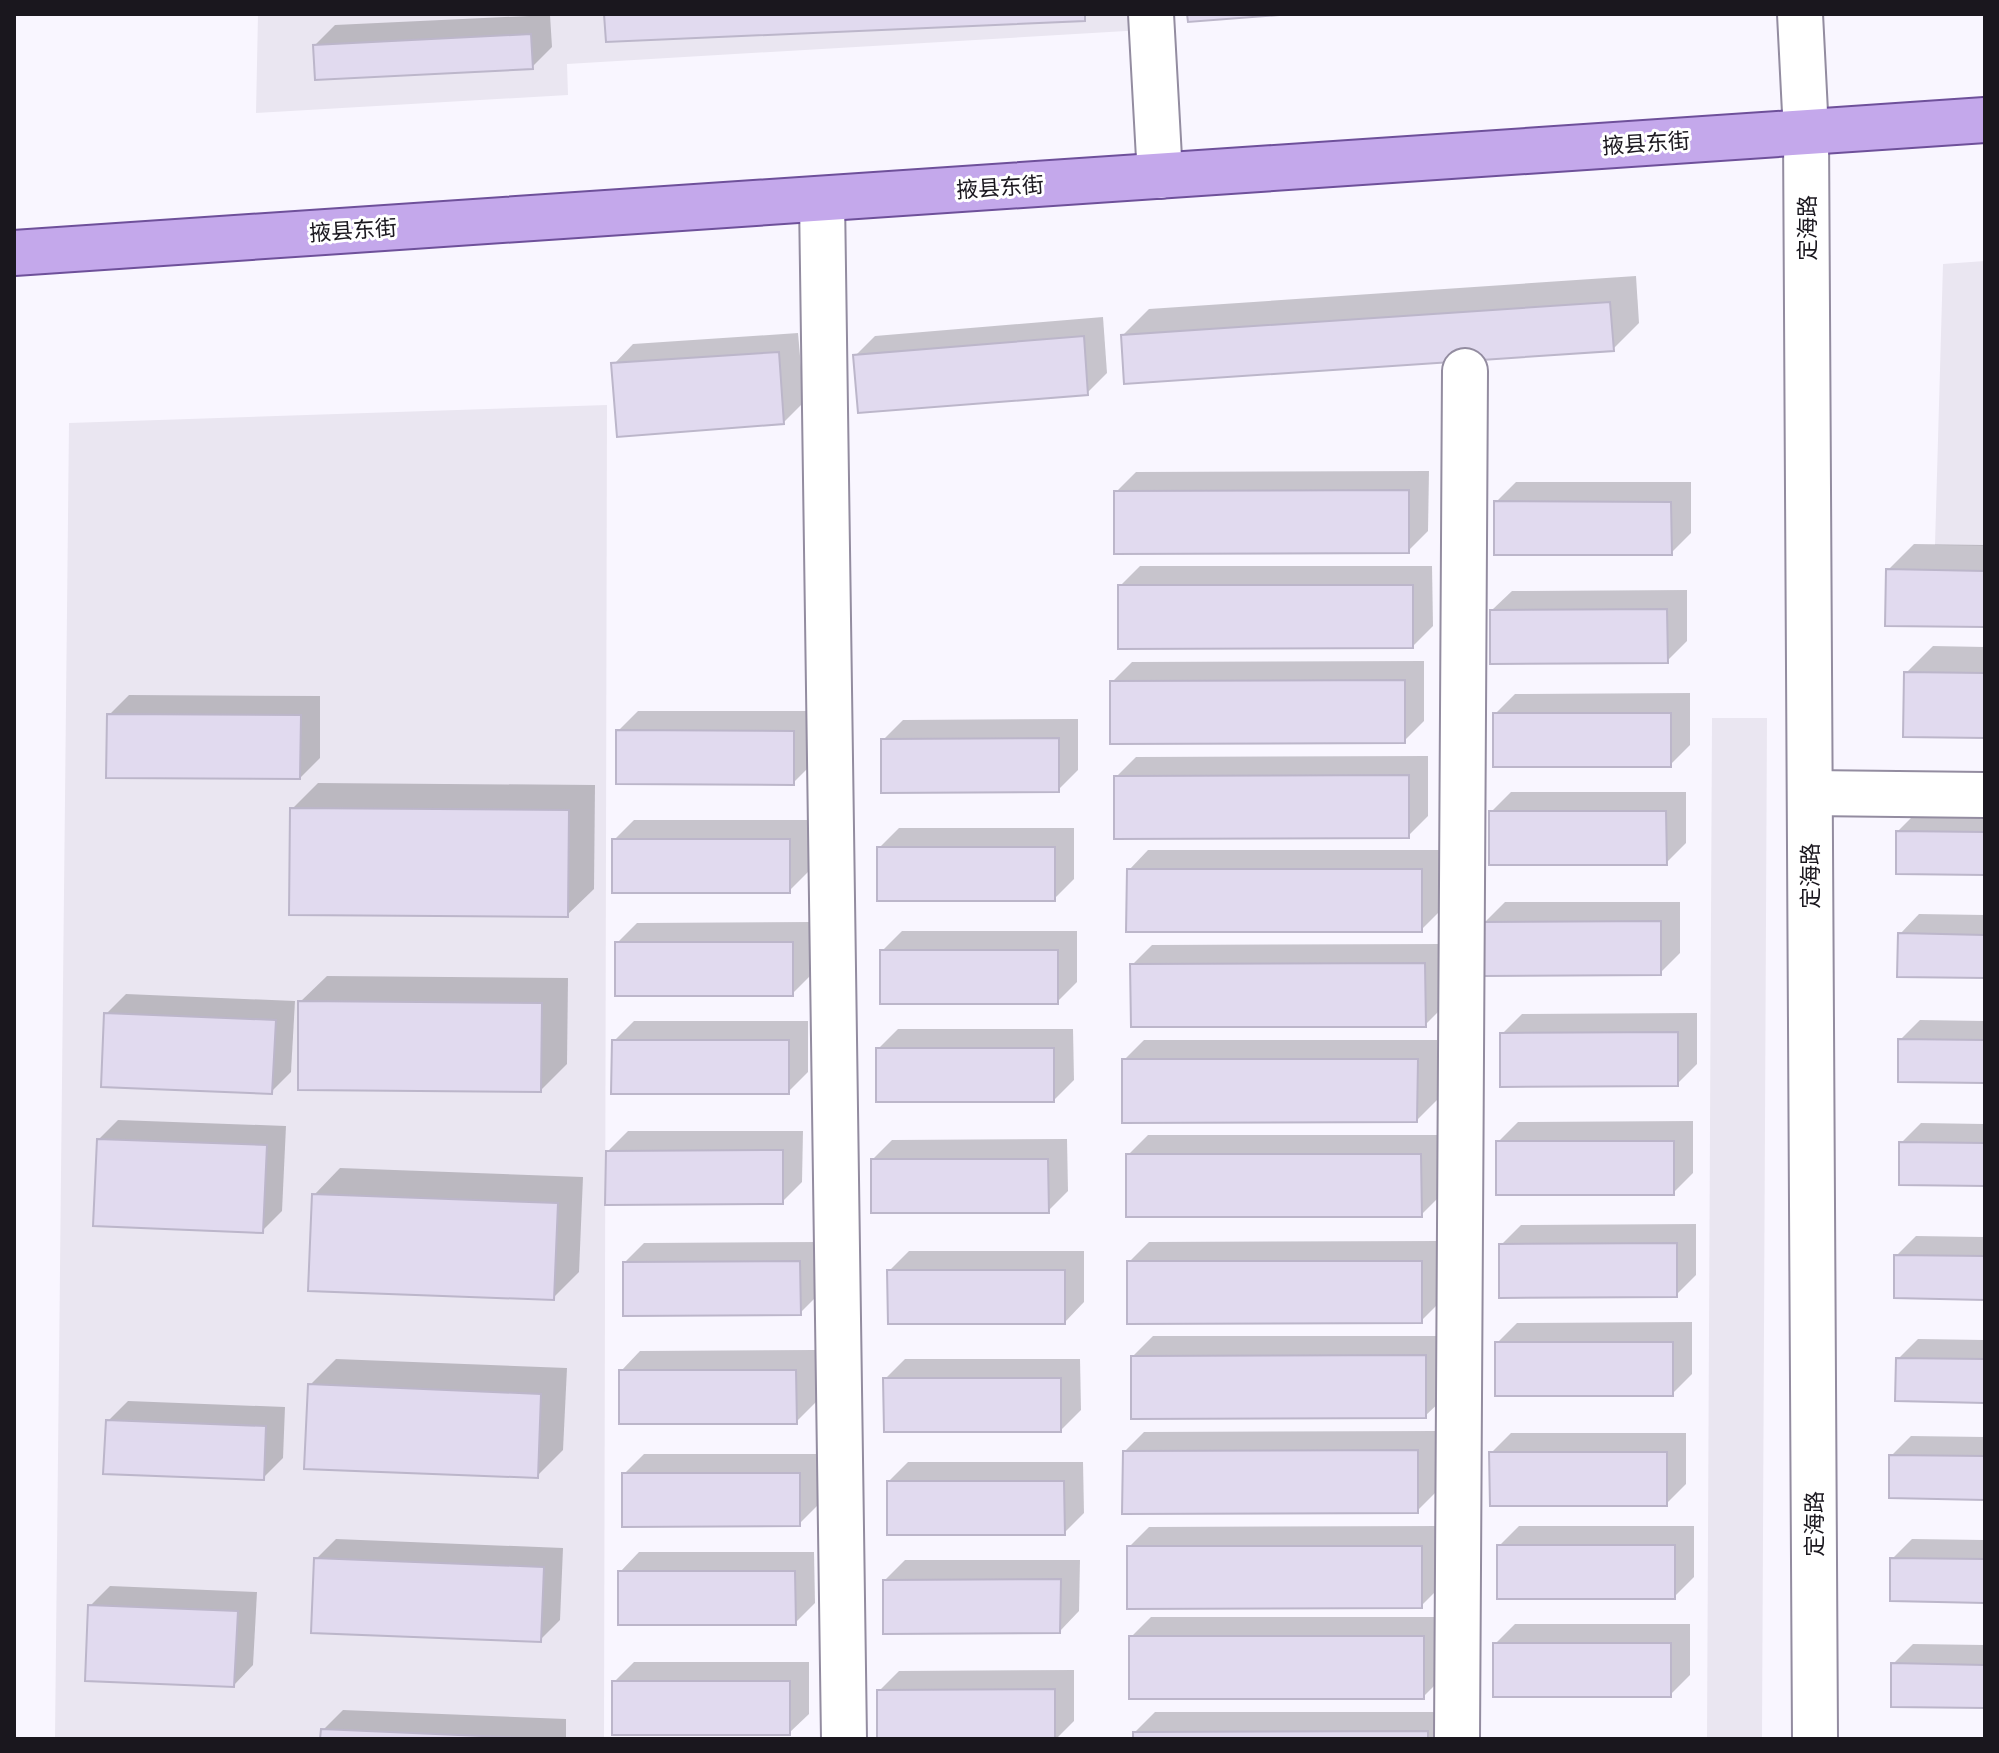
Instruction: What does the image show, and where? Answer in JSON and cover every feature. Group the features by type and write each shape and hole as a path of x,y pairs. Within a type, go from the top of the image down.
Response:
{"main road":[{"name":"掖县东街","path":"14,253 1985,120"}],"street":[{"path":"1151,14 1160,176"},
{"name":"定海路","path":"1800,14 1806,132 1815,1739"},
{"path":"822,199 844,1739"},
{"path":"1457,1739 1465,371"},
{"path":"1810,793 1985,795"}],"shaded area":[{"path":"258,14 1142,14 1143,30 567,64 568,95 256,113"},
{"path":"1985,261 1985,546 1935,545 1943,264"},
{"path":"607,405 604,1739 55,1739 69,423"},
{"path":"1712,718 1767,718 1762,1739 1707,1739"}],"building":[{"path":"604,14 1085,14 1085,21 606,42"},
{"path":"1187,14 1292,14 1188,22"},
{"path":"531,34 533,69 315,80 313,45"},
{"path":"1610,302 1614,351 1124,384 1121,335"},
{"path":"1084,336 1088,395 858,413 853,355"},
{"path":"779,352 784,424 617,437 611,363"},
{"path":"1409,490 1409,553 1114,554 1114,491"},
{"path":"1494,501 1671,502 1672,555 1494,555"},
{"path":"1886,569 1985,571 1985,627 1885,626"},
{"path":"1118,585 1413,585 1413,648 1118,649"},
{"path":"1667,609 1668,663 1490,664 1490,610"},
{"path":"1904,672 1985,673 1985,738 1903,737"},
{"path":"1405,680 1405,743 1110,744 1110,681"},
{"path":"1493,713 1671,713 1671,767 1493,767"},
{"path":"107,714 301,715 300,779 106,778"},
{"path":"616,730 794,731 794,785 616,784"},
{"path":"1059,738 1059,792 881,793 881,739"},
{"path":"1409,775 1409,838 1114,839 1114,776"},
{"path":"290,808 569,810 568,917 289,915"},
{"path":"1489,811 1666,811 1667,865 1489,865"},
{"path":"1896,831 1985,832 1985,875 1896,874"},
{"path":"612,839 790,839 790,893 612,893"},
{"path":"877,847 1055,847 1055,901 877,901"},
{"path":"1127,869 1422,869 1422,932 1126,932"},
{"path":"1661,921 1661,975 1483,976 1483,922"},
{"path":"1898,933 1985,935 1985,978 1897,977"},
{"path":"615,942 793,942 793,996 615,996"},
{"path":"880,950 1058,950 1058,1004 880,1004"},
{"path":"1425,963 1426,1027 1131,1027 1130,964"},
{"path":"298,1001 542,1003 541,1092 298,1090"},
{"path":"104,1013 276,1020 272,1094 101,1087"},
{"path":"1678,1032 1678,1086 1500,1087 1500,1033"},
{"path":"1898,1039 1985,1040 1985,1083 1898,1082"},
{"path":"612,1040 789,1040 789,1094 611,1094"},
{"path":"876,1048 1054,1048 1054,1102 876,1102"},
{"path":"1122,1059 1418,1059 1417,1122 1122,1123"},
{"path":"97,1139 267,1145 263,1233 93,1226"},
{"path":"1496,1141 1674,1141 1674,1195 1496,1195"},
{"path":"1899,1142 1985,1143 1985,1186 1899,1185"},
{"path":"783,1150 783,1204 605,1205 606,1151"},
{"path":"1126,1154 1421,1154 1422,1217 1126,1217"},
{"path":"871,1159 1048,1159 1049,1213 871,1213"},
{"path":"312,1194 558,1203 554,1300 308,1291"},
{"path":"1677,1243 1677,1297 1499,1298 1499,1244"},
{"path":"1894,1255 1985,1256 1985,1300 1894,1298"},
{"path":"800,1261 801,1315 623,1316 623,1262"},
{"path":"1127,1261 1422,1261 1422,1323 1127,1324"},
{"path":"887,1270 1065,1270 1065,1324 888,1324"},
{"path":"1495,1342 1673,1342 1673,1396 1495,1396"},
{"path":"1426,1355 1426,1418 1131,1419 1131,1356"},
{"path":"1896,1358 1985,1359 1985,1403 1895,1401"},
{"path":"619,1370 796,1370 797,1424 619,1424"},
{"path":"883,1378 1061,1378 1061,1432 884,1432"},
{"path":"308,1384 541,1394 538,1478 304,1469"},
{"path":"106,1420 266,1426 264,1480 103,1474"},
{"path":"1418,1450 1418,1513 1122,1514 1123,1451"},
{"path":"1489,1452 1667,1452 1667,1506 1490,1506"},
{"path":"1889,1455 1985,1456 1985,1500 1889,1498"},
{"path":"622,1473 800,1473 800,1526 622,1527"},
{"path":"887,1481 1064,1481 1065,1535 887,1535"},
{"path":"1497,1545 1675,1545 1675,1599 1497,1599"},
{"path":"1127,1546 1422,1546 1422,1608 1127,1609"},
{"path":"314,1558 544,1567 541,1642 311,1633"},
{"path":"1890,1558 1985,1559 1985,1603 1890,1601"},
{"path":"618,1571 795,1571 796,1625 618,1625"},
{"path":"1061,1579 1060,1633 883,1634 883,1580"},
{"path":"88,1605 238,1611 234,1687 85,1681"},
{"path":"1129,1636 1424,1636 1424,1699 1129,1699"},
{"path":"1493,1643 1671,1643 1671,1697 1493,1697"},
{"path":"1891,1663 1985,1665 1985,1708 1891,1707"},
{"path":"612,1681 790,1681 790,1735 612,1735"},
{"path":"1055,1689 1055,1739 877,1739 877,1690"},
{"path":"321,1729 547,1739 320,1739"},
{"path":"1428,1731 1428,1739 1133,1739 1133,1732"}]}
